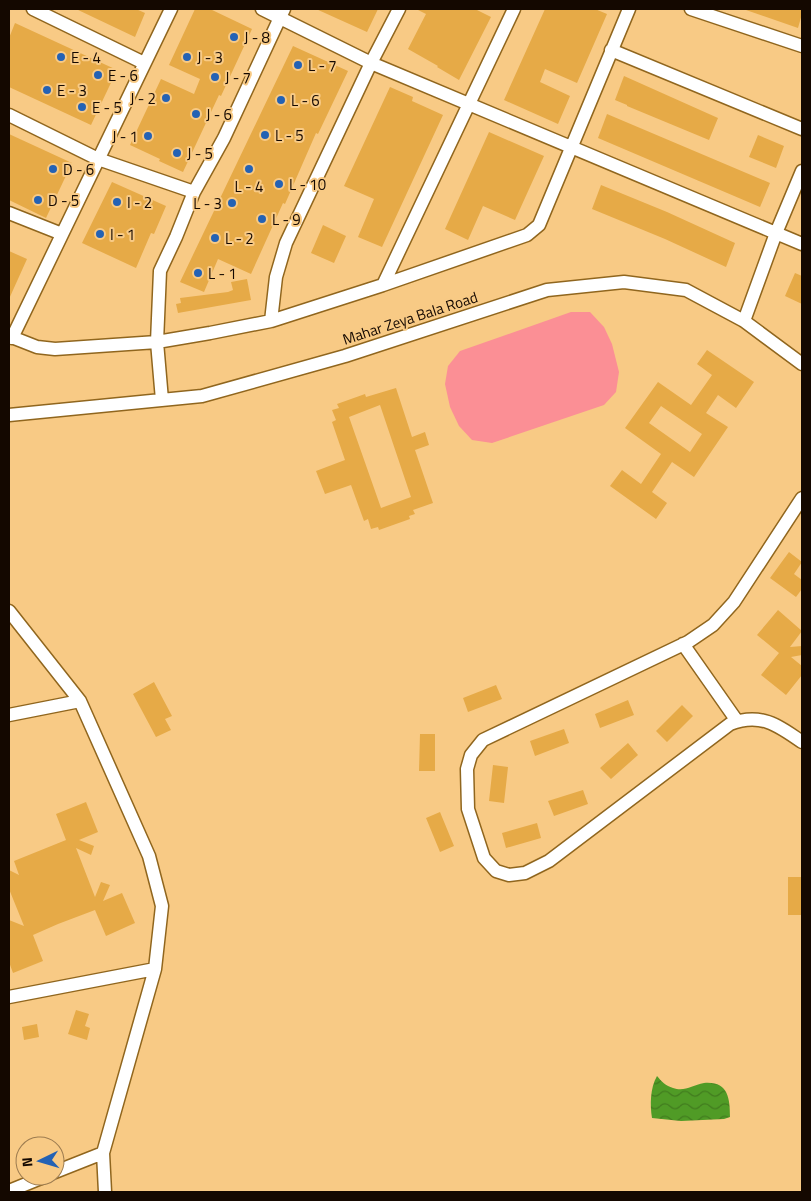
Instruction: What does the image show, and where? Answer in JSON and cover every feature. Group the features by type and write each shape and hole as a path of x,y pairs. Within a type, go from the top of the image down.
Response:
{"street":[{"path":"33,9 144,63"},
{"path":"171,9 11,337 37,347 55,349 157,342 271,320 383,285 530,233 539,225 629,9"},
{"path":"262,9 282,13 371,63 802,244"},
{"path":"271,320 276,277 286,243 371,63 399,9"},
{"path":"383,285 514,9"},
{"path":"691,9 802,46"},
{"path":"162,400 157,342 160,271 194,192 224,138 282,13"},
{"path":"611,50 802,129"},
{"path":"9,115 98,159 194,192"},
{"path":"744,321 776,233 802,171"},
{"path":"9,213 62,234"},
{"name":"Mahar Zeya Bala Road","path":"9,415 202,396 345,356 547,290 624,282 686,290 744,321 802,364"},
{"path":"802,498 734,602 712,625 684,644 483,740 471,755 467,769 468,809 484,858 496,871 509,875 525,873 549,862 730,724 743,719 760,719 786,731 802,742"},
{"path":"9,611 80,701 149,856 162,906 155,969 103,1153 105,1192"},
{"path":"684,644 737,722"},
{"path":"9,714 80,701"},
{"path":"9,997 155,969"},
{"path":"65,1168 103,1153"},
{"path":"9,1191 21,1186"}],"shaded area":[{"path":"571,312 590,312 604,327 612,344 619,372 616,392 604,405 492,443 472,440 459,426 450,407 445,384 448,366 460,351"}],"water":[{"path":"657,1076 666,1085 677,1089 685,1089 704,1083 718,1085 723,1088 728,1097 730,1117 724,1119 681,1121 652,1118 651,1097"}],"building":[{"path":"76,9 136,9 145,13 135,37"},
{"path":"195,9 210,9 252,29 183,172 130,145 161,79 194,94 200,79 169,65"},
{"path":"316,9 378,9 367,32"},
{"path":"416,9 475,9 491,17 459,80 408,49 426,14"},
{"path":"545,9 595,9 607,14 577,83 545,69 540,82 570,96 558,124 504,100"},
{"path":"746,9 802,9 802,14 798,28"},
{"path":"15,23 117,70 91,125 9,87 9,38"},
{"path":"293,46 348,71 318,134 316,133 285,204 283,203 251,274 218,259 204,292 180,282"},
{"path":"624,76 718,118 709,140 615,100"},
{"path":"390,87 413,97 412,101 443,115 382,247 358,237 374,199 344,186"},
{"path":"607,114 770,183 760,207 598,138"},
{"path":"489,132 544,156 515,220 483,206 468,240 445,229"},
{"path":"9,134 72,163 46,218 9,200"},
{"path":"758,135 784,146 776,168 749,157"},
{"path":"112,182 166,206 154,234 151,233 136,268 82,243"},
{"path":"601,185 735,243 726,267 592,209"},
{"path":"323,225 346,236 334,263 311,253"},
{"path":"9,251 27,259 9,299"},
{"path":"795,273 802,276 802,304 785,296"},
{"path":"247,279 251,300 178,313 176,304 181,303 180,298 228,292 233,290 231,282"},
{"path":"707,350 754,382 736,408 718,395 706,413 728,427 694,477 672,462 652,492 667,503 656,519 610,486 622,470 641,484 661,454 625,428 658,382 691,405 712,375 697,364","holes":["661,406 702,434 690,452 649,423"]},
{"path":"396,388 412,437 425,432 429,445 415,450 433,503 413,510 415,514 409,516 410,519 379,530 378,527 371,529 368,519 364,521 351,485 325,494 316,471 345,460 332,422 336,420 332,410 339,408 337,404 365,394 366,397","holes":["380,405 411,497 381,508 349,417"]},
{"path":"789,552 802,562 794,574 802,580 802,589 796,597 770,578"},
{"path":"778,610 802,631 790,647 802,646 802,655 791,657 802,666 802,675 786,695 761,675 779,653 757,635"},
{"path":"154,682 172,716 165,719 171,730 156,737 133,694"},
{"path":"496,685 502,699 468,712 463,698"},
{"path":"628,700 634,715 600,728 595,714"},
{"path":"682,705 693,716 667,742 656,731"},
{"path":"564,729 569,743 535,756 530,741"},
{"path":"420,734 435,734 435,771 419,771"},
{"path":"628,743 638,755 611,779 600,768"},
{"path":"493,765 508,767 504,803 489,801"},
{"path":"583,790 588,804 554,816 548,801"},
{"path":"86,802 98,832 79,840 94,846 91,855 76,848 95,897 101,882 110,885 103,901 122,893 135,923 106,936 95,910 58,924 33,935 43,961 13,973 9,962 9,920 24,926 9,889 9,870 19,875 14,861 66,840 56,814"},
{"path":"440,812 454,846 440,852 426,818"},
{"path":"537,823 541,838 506,848 502,833"},
{"path":"788,877 802,877 802,915 788,915"},
{"path":"76,1010 89,1014 85,1026 90,1028 87,1040 68,1034"},
{"path":"37,1024 39,1037 24,1040 22,1027"}],"place":[{"name":"J - 8","path":"234,37"},
{"name":"E - 4","path":"61,57"},
{"name":"J - 3","path":"187,57"},
{"name":"L - 7","path":"298,65"},
{"name":"E - 6","path":"98,75"},
{"name":"J - 7","path":"215,77"},
{"name":"E - 3","path":"47,90"},
{"name":"J - 2","path":"166,98"},
{"name":"L - 6","path":"281,100"},
{"name":"E - 5","path":"82,107"},
{"name":"J - 6","path":"196,114"},
{"name":"L - 5","path":"265,135"},
{"name":"J - 1","path":"148,136"},
{"name":"J - 5","path":"177,153"},
{"name":"D - 6","path":"53,169"},
{"name":"L - 4","path":"249,169"},
{"name":"L - 10","path":"279,184"},
{"name":"D - 5","path":"38,200"},
{"name":"I - 2","path":"117,202"},
{"name":"L - 3","path":"232,203"},
{"name":"L - 9","path":"262,219"},
{"name":"I - 1","path":"100,234"},
{"name":"L - 2","path":"215,238"},
{"name":"L - 1","path":"198,273"}]}
